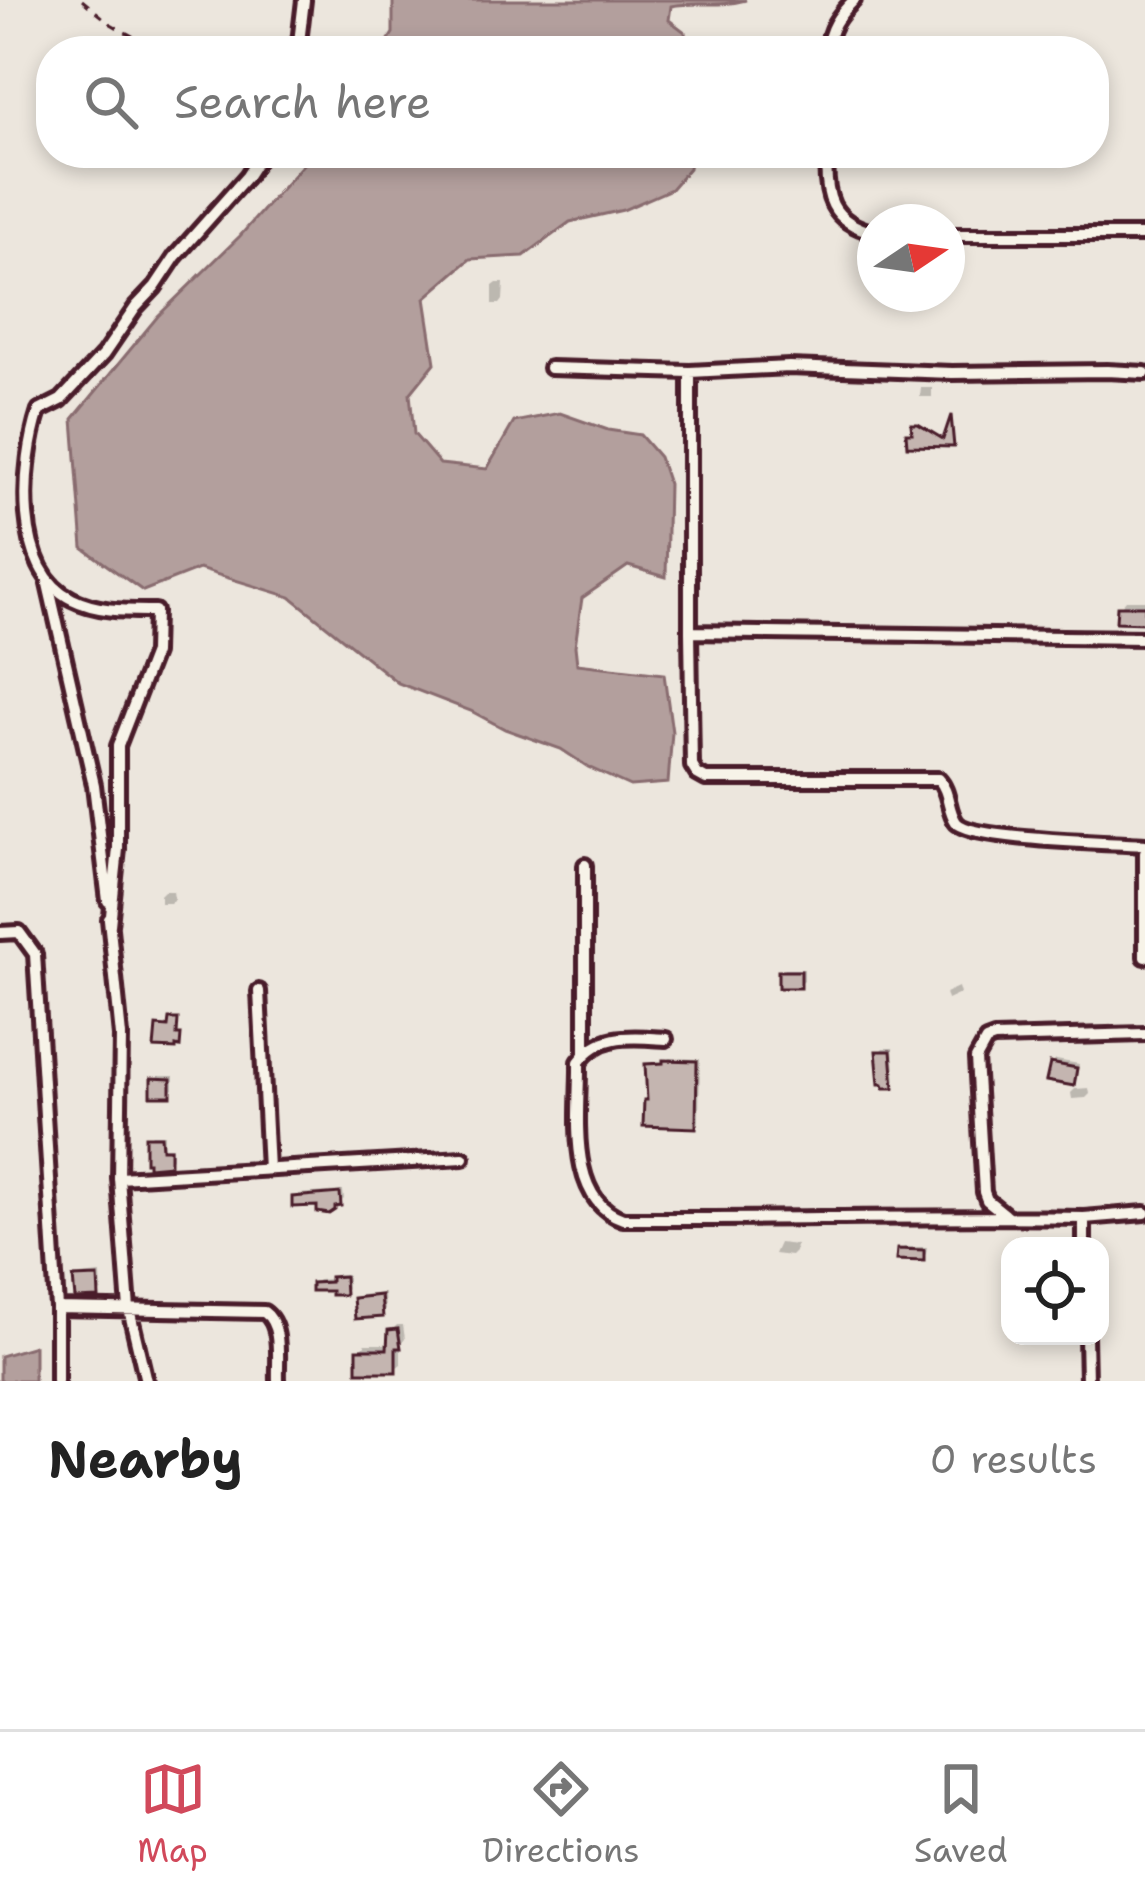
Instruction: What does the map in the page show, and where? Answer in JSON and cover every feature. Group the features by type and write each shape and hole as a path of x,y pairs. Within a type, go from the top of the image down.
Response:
{"street":[{"path":"300,36 304,0"},
{"path":"829,36 854,0"},
{"path":"146,1381 129,1309 118,1178 121,1036 100,823 48,581 27,519 27,462 39,411 61,400 104,354 176,256 253,168"},
{"path":"827,168 836,213 857,228"},
{"path":"965,235 1145,236"},
{"path":"550,368 1145,373"},
{"path":"690,371 692,766 697,774 706,779 938,779 955,822 964,829 1145,849 1145,956"},
{"path":"48,581 85,604 112,611 155,611 154,653 118,746 118,849 110,925"},
{"path":"690,632 1145,638"},
{"path":"585,865 586,1054"},
{"path":"0,933 19,932 35,954 58,1381"},
{"path":"259,991 268,1169"},
{"path":"1008,1216 984,1192 976,1059 986,1041 994,1037 1145,1034"},
{"path":"666,1039 622,1036 604,1041 579,1062 580,1169 610,1215 623,1219 779,1220 1084,1218 1145,1213"},
{"path":"118,1178 464,1158"},
{"path":"1084,1218 1084,1237"},
{"path":"57,1308 264,1312 276,1328 278,1381"},
{"path":"1086,1345 1087,1381"}],"path":[{"path":"82,0 132,36"}],"shaded area":[{"path":"393,0 746,0 671,6 669,20 685,36 393,33"},
{"path":"300,168 689,168 671,189 623,210 570,222 524,256 470,259 425,298 435,363 410,394 414,434 440,464 487,469 514,422 560,413 608,430 640,435 659,457 668,484 666,577 628,566 582,598 575,646 577,664 664,674 672,732 668,783 630,786 561,749 398,683 291,597 199,569 143,591 83,548 73,419 158,316 240,236"},
{"path":"34,1346 34,1381 0,1381 0,1356"}],"building":[{"path":"951,415 954,447 907,446 911,424 943,439"},
{"path":"1117,606 1145,606 1145,623 1116,622"},
{"path":"778,971 801,971 801,988 778,988"},
{"path":"169,1019 178,1019 180,1047 154,1048 156,1026 168,1027"},
{"path":"876,1051 891,1051 894,1088 879,1084"},
{"path":"697,1061 696,1128 643,1126 645,1064"},
{"path":"1050,1063 1077,1068 1074,1086 1046,1081"},
{"path":"151,1078 171,1079 171,1096 151,1096"},
{"path":"145,1136 161,1136 162,1149 170,1149 170,1165 148,1167"},
{"path":"340,1193 341,1206 329,1214 317,1212 317,1206 292,1207 292,1197"},
{"path":"897,1249 924,1250 924,1261 896,1260"},
{"path":"344,1276 345,1295 311,1291 311,1283"},
{"path":"98,1277 99,1298 75,1299 73,1278"},
{"path":"381,1295 383,1317 355,1319 353,1298"},
{"path":"398,1329 401,1348 396,1348 396,1372 357,1372 357,1349 387,1349 388,1330"}]}
